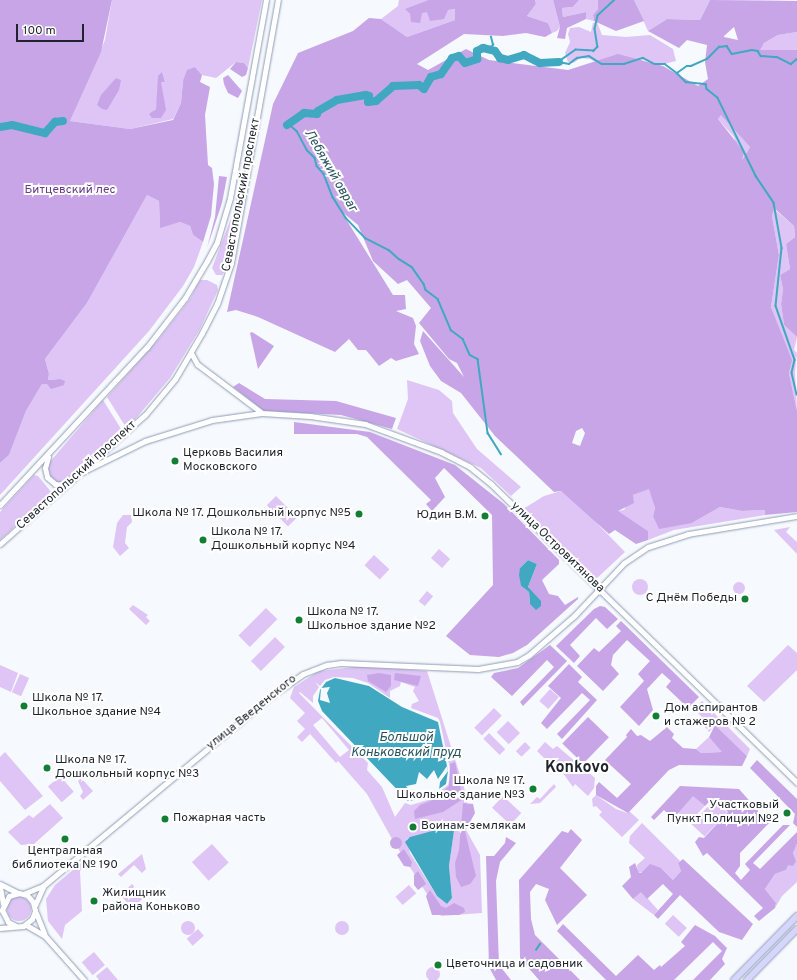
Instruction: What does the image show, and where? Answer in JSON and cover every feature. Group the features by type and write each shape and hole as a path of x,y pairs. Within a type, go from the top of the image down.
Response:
{"main road":[{"name":"Севастопольский проспект","path":"0,505 148,347 185,298 217,242 235,171 266,0"},
{"name":"Севастопольский проспект","path":"0,544 70,483 145,414 175,379 213,313 225,284 247,174 278,0"},
{"path":"191,353 197,364 205,371 262,413"},
{"name":"улица Островитянова","path":"80,473 145,441 212,420 262,413 336,419 380,428 441,452 470,467 490,483 797,783"},
{"path":"50,452 45,465 47,477 58,485 70,483"},
{"name":"улица Введенского","path":"21,893 43,886 270,697 303,674 327,665 341,663 478,668 517,662 542,644 600,590 624,563 658,542 688,534 797,516"},
{"path":"0,884 31,898 45,936"},
{"name":"улица Введенского","path":"35,909 43,886"},
{"path":"0,887 2,907 8,922 16,926"},
{"path":"0,915 2,907 9,896 21,893"},
{"path":"26,925 32,919 35,909"},
{"path":"734,980 797,916"},
{"path":"0,928 26,925 45,936 84,980"},
{"path":"748,980 797,929"}],"shaded area":[{"path":"112,0 262,0 248,68 244,63 236,62 216,78 202,75 195,67 183,81 181,103 173,119 130,129 70,121 105,40","holes":["162,73 165,82 161,82 161,118 153,111 156,109"]},
{"path":"399,0 428,0 406,9 410,14 412,22 422,12 456,9 455,20 407,37 381,19 398,6"},
{"path":"535,0 553,0 560,27 557,31 552,33 548,23 527,16 536,4"},
{"path":"579,0 598,0 598,9 593,15 594,21 586,19 586,12 563,17 562,8 573,7"},
{"path":"634,0 710,0 700,20 667,19 648,31"},
{"path":"597,22 602,35 626,37 650,35 673,49 676,61 656,66 644,59 637,62 597,63 590,59 581,58 573,63 568,62 565,53 570,42 568,34 570,28 579,27 591,32 593,23"},
{"path":"797,32 797,50 759,50 764,43 778,35"},
{"path":"721,114 750,147 740,162 734,137 718,119"},
{"path":"241,174 225,271 222,275 216,275 212,268 233,213"},
{"path":"147,195 159,201 160,227 180,222 190,226 193,235 203,242 194,267 183,286 149,331 0,495 0,463 9,455 26,411 42,384 60,379 48,380 49,374 45,359 87,303"},
{"path":"773,208 794,226 795,237 786,244 790,269 780,275 783,289 781,304 784,325 797,337 794,350 797,353 795,372 797,411 789,373 791,360 771,307 779,255 772,216"},
{"path":"200,280 207,280 217,285 218,290 200,329 170,378 127,429 107,397 158,340 190,299"},
{"path":"407,380 439,390 452,401 453,413 477,449 521,487 511,496 481,468 397,429 408,399"},
{"path":"103,400 123,432 65,482 57,482 49,476 48,464"},
{"path":"34,475 38,476 52,493 0,540 0,512"},
{"path":"650,488 655,508 653,516 692,523 720,507 742,511 765,510 765,515 674,530 648,540 648,531 617,511 624,510 633,495"},
{"path":"561,491 582,508 625,552 595,580 523,509 544,496"},
{"path":"276,496 297,517 288,526 267,505"},
{"path":"123,515 131,515 132,522 127,527 125,543 129,548 120,556 113,547 117,523"},
{"path":"790,527 786,532 797,542 797,554 774,530"},
{"path":"439,549 450,559 442,568 431,558"},
{"path":"374,555 389,569 380,580 364,565"},
{"path":"640,579 647,584 648,587 643,594 640,595 633,590 632,587 637,580"},
{"path":"737,582 741,582 745,588 741,594 737,594 733,590 733,586"},
{"path":"427,591 433,596 425,606 419,601"},
{"path":"133,605 148,615 146,617 150,621 146,625 129,609"},
{"path":"266,608 277,619 250,647 238,636"},
{"path":"275,637 285,647 261,671 251,661"},
{"path":"788,645 797,653 797,670 764,702 747,686"},
{"path":"0,665 18,673 11,692 0,687"},
{"path":"363,666 427,671 467,797 465,828 480,855 482,913 441,916 392,839 367,794 338,761 336,763 310,734 302,742 297,737 305,729 297,721 305,713 290,698 294,687 319,671","holes":["334,677 353,678 368,683 390,698 390,691 400,686 401,682 415,687 413,691 419,701 412,704 411,708 438,718 440,722 451,773 448,785 428,800 411,805 405,803 395,817 382,787 367,770 368,763 299,693 300,692 313,703 313,696 319,687 315,682 320,686 325,680","322,718 349,750 340,757 313,725","447,827 454,831 449,866 452,898 447,904 437,896 410,853 407,839"]},
{"path":"20,674 29,678 21,696 12,692"},
{"path":"550,689 559,697 548,709 539,701"},
{"path":"702,701 750,749 747,756 715,725 709,732 705,727 708,723 694,709"},
{"path":"494,708 502,716 482,736 474,728"},
{"path":"508,721 520,733 509,744 497,732"},
{"path":"489,733 505,749 500,755 483,739"},
{"path":"709,737 723,752 701,753 696,749"},
{"path":"525,742 531,748 521,757 516,751"},
{"path":"545,742 553,749 557,746 595,778 594,788 588,796 575,784 573,787 552,758 548,762 537,751"},
{"path":"5,752 43,796 25,810 0,781 0,757"},
{"path":"60,776 74,792 62,802 48,786"},
{"path":"81,778 93,791 83,800 80,796 83,792 78,781"},
{"path":"554,784 556,787 540,803 530,804 537,797 540,799"},
{"path":"596,795 616,809 627,813 629,811 639,820 622,837 599,815 602,812 596,806 593,807 592,799"},
{"path":"693,795 705,806 689,823 677,812"},
{"path":"503,796 521,813 510,825 492,808"},
{"path":"714,800 727,812 705,836 691,824"},
{"path":"50,804 63,818 34,844 21,845 8,832 29,815 33,818"},
{"path":"642,823 680,861 678,863 681,871 673,880 661,868 638,873 637,865 645,858 629,843 630,836"},
{"path":"212,844 229,863 209,881 192,862"},
{"path":"797,844 797,882 782,896 775,908 776,903 765,889 775,874 786,870 787,865 796,861 793,853"},
{"path":"142,854 146,869 142,873 134,865 121,877 118,874"},
{"path":"81,863 85,867 80,871 82,911 65,925 62,939 48,921 46,899 55,885"},
{"path":"132,884 144,897 133,908 120,895"},
{"path":"409,885 416,893 403,905 395,897"},
{"path":"641,891 658,910 654,915 633,899"},
{"path":"19,897 28,900 31,909 28,918 19,921 10,918 7,909 10,900"},
{"path":"673,915 687,928 679,937 665,924"},
{"path":"188,921 193,923 195,928 193,933 188,935 183,933 181,928 183,923"},
{"path":"342,921 347,923 349,928 347,933 342,935 337,933 335,928 337,923"},
{"path":"198,929 204,936 193,946 187,939"},
{"path":"94,952 105,965 93,975 82,962"},
{"path":"107,967 118,980 99,980 96,976"},
{"path":"433,967 438,969 440,974 438,979 433,981 428,979 426,974 428,969"}],"green space":[{"name":"Битцевский лес","path":"0,0 112,0 101,52 70,121 130,129 173,120 181,103 183,81 187,70 195,67 202,75 200,82 210,87 205,115 208,165 212,168 214,184 211,216 203,242 193,235 190,226 180,222 160,228 159,201 147,195 87,303 45,359 49,374 48,380 60,379 65,381 64,385 51,389 47,384 42,384 26,411 9,455 0,463"},
{"path":"428,0 535,0 536,4 527,16 548,23 552,33 545,37 526,33 503,36 464,34 417,64 428,70 466,49 489,60 568,70 618,54 663,66 698,86 708,79 705,62 707,45 687,40 679,48 648,31 667,19 700,20 710,0 797,1 797,32 778,35 764,43 760,50 797,50 797,337 784,325 781,304 783,289 780,275 790,269 786,244 795,237 794,226 774,208 772,216 779,255 771,307 792,360 789,373 797,411 797,512 765,515 765,510 742,511 720,507 692,523 659,529 653,516 655,508 649,489 633,495 634,503 618,511 648,531 648,540 636,544 615,530 609,534 561,491 554,492 495,436 461,393 441,381 430,366 420,341 423,331 464,377 457,363 449,359 419,323 431,308 407,280 398,284 373,261 358,225 341,211 393,295 405,295 406,309 396,311 413,318 416,326 414,344 419,354 396,361 391,358 379,366 366,350 358,350 349,339 335,352 258,317 236,310 227,312 273,104 298,53 353,31 369,18 381,19 407,37 455,20 455,9 448,10 444,19 430,21 427,12 422,13 420,23 411,22 410,14 405,9","holes":["734,27 738,40 724,37 724,36","721,115 750,147 742,160 744,152 718,119","582,428 585,433 580,446 572,443 576,431"]},
{"path":"553,0 579,0 573,7 562,8 563,17 586,12 586,19 567,28 565,39 557,38 560,27"},
{"path":"598,0 634,0 644,21 616,31 594,21 593,15 598,9"},
{"path":"236,62 244,63 248,68 246,75 242,77 230,69"},
{"path":"162,72 165,82 161,82 166,110 161,118 152,118 149,114 156,109 158,76"},
{"path":"228,75 242,91 238,98 228,93 224,84 223,78"},
{"path":"116,78 121,80 119,90 107,110 102,109 97,105 101,95"},
{"path":"219,176 227,177 222,203 207,248 215,217"},
{"path":"252,332 274,346 258,369 250,333"},
{"path":"239,383 265,399 336,401 396,418 392,429 341,415 264,411 233,387"},
{"path":"294,422 370,432 455,465 504,504 559,560 559,564 542,580 549,594 558,596 565,605 578,597 578,599 527,645 513,653 499,657 470,655 446,636 493,585 492,515 444,468 435,478 445,497 432,511 426,504 431,500 367,437 357,434 294,434","holes":["528,560 537,564 528,587 531,592 530,604 529,592 521,586 520,568"]},
{"path":"600,606 605,607 618,619 607,629 596,618 570,645 580,656 574,663 556,646 594,609"},
{"path":"621,621 699,697 688,708 666,687 671,681 662,673 647,689 653,710 639,726 620,707 644,681 638,674 650,661 627,640 613,655 611,665 619,674 603,691 577,666 594,648 599,652 621,631 616,626"},
{"path":"550,645 567,661 523,706 520,702 554,667 547,660 512,696 491,677 494,673 518,668"},
{"path":"569,664 582,677 578,682 597,700 562,739 557,734 590,700 582,693 547,729 541,723 561,698 548,686"},
{"path":"379,673 391,675 391,686 386,692 368,681 367,675"},
{"path":"395,673 421,676 418,686 394,680"},
{"path":"588,717 609,737 583,764 562,744"},
{"path":"715,725 747,756 742,766 679,765 669,770 628,813 596,795 596,786 599,782 617,798 631,784 605,760 627,737 626,735 631,729 637,736 641,735 650,741 667,727 674,734 672,738 683,748 696,749 701,753 722,752 709,737"},
{"path":"757,760 797,799 797,827 793,823 795,814 750,768"},
{"path":"455,762 463,799 443,812 415,819 414,811 420,805 435,799 449,786 450,764"},
{"path":"680,786 739,789 769,823 740,853 740,866 735,873 741,880 750,870 745,864 783,825 790,825 753,863 760,869 797,832 797,844 793,853 796,861 793,866 788,865 786,870 775,874 765,889 776,903 775,908 759,921 754,916 763,908 707,853 703,856 695,842 699,837 704,838 728,812 713,798 705,806 693,796 673,819 664,810 654,820 651,817"},
{"path":"463,803 473,804 475,813 465,831 476,876 470,884 461,887 456,877 455,863 459,850"},
{"path":"571,829 582,840 560,868 587,895 557,925 545,900 549,889 536,884 530,892 531,919 535,935 580,980 539,980 520,958 519,880 562,831 568,833"},
{"path":"394,837 398,837 402,843 398,849 394,849 390,845 390,841"},
{"path":"506,837 516,843 500,862 496,881 499,965 511,980 496,980 489,967 486,856 494,856 505,843"},
{"path":"404,849 412,862 411,867 404,866 397,855"},
{"path":"683,859 753,924 742,940 719,932 680,895 658,919 654,915 673,894 663,884 647,899 641,892 633,899 622,886 631,877 629,867 635,863 639,873 641,873 650,864 661,868 673,880 681,871 678,863"},
{"path":"418,871 426,884 418,890 414,885 414,875"},
{"path":"430,890 441,906 446,908 454,903 464,908 465,912 459,915 432,915 426,896"},
{"path":"563,924 616,976 638,955 654,970 660,965 661,967 685,946 681,942 695,925 715,936 727,948 722,959 725,964 710,980 693,980 722,951 713,942 674,980 606,980 557,931"}],"water":[{"path":"528,560 537,564 528,587 541,601 541,606 536,610 530,604 529,592 521,586 519,575 520,568"},
{"name":"Большой Коньковский пруд","path":"335,678 369,686 402,707 438,722 448,771 446,784 426,798 408,801 322,711 318,701 320,690 326,682"},
{"path":"447,827 454,831 449,866 452,898 447,904 437,896 405,842 410,837"}],"pier":[{"path":"330,687 327,693 330,703 320,700 321,688"},
{"path":"447,766 448,771 440,782 439,790 418,800 413,797 406,786 416,784 419,772 427,779 434,770 438,779"}],"waterway":[{"path":"615,0 598,16 595,29 598,47 594,51 576,50 559,62 569,64 577,58 589,56 602,64 624,64 643,58 655,64 665,64 677,73 687,66 691,66 707,59 719,47 727,46 732,54 752,50 758,51 761,56 777,57 791,64 797,59"},
{"path":"489,49 493,45 491,37"},
{"path":"287,125 304,113 317,114 318,111 337,100 366,95 369,96 368,102 376,101 393,86 419,85 424,89 431,77 441,74 452,58 459,56 465,63 477,59 477,51 483,48 495,51 500,58 508,60 524,55 540,63 559,62"},
{"path":"677,73 686,82 706,84 707,89 718,98 756,176 774,203 782,248 776,306 795,360 792,373 797,394"},
{"path":"0,127 12,125 45,133 55,122 63,121"},
{"name":"Лебяжий овраг","path":"290,125 297,131 307,150 315,158 317,166 324,174 333,197 346,218 365,238 389,250 399,259 412,267 424,284 426,290 438,299 451,330 463,339 470,355 478,359 488,433 501,454"},
{"path":"536,950 540,944"}],"place":[{"name":"Церковь Василия Московского","path":"175,461"},
{"name":"Школа № 17. Дошкольный корпус №5","path":"359,514"},
{"name":"Юдин В.М.","path":"485,516"},
{"name":"Школа № 17. Дошкольный корпус №4","path":"203,540"},
{"name":"С Днём Победы","path":"745,599"},
{"name":"Школа № 17. Школьное здание №2","path":"299,620"},
{"name":"Школа № 17. Школьное здание №4","path":"24,706"},
{"name":"Дом аспирантов и стажеров № 2","path":"656,716"},
{"name":"Школа № 17. Дошкольный корпус №3","path":"47,768"},
{"name":"Школа № 17. Школьное здание №3","path":"533,789"},
{"name":"Участковый Пункт Полиции №2","path":"787,813"},
{"name":"Пожарная часть","path":"165,819"},
{"name":"Воинам-землякам","path":"413,827"},
{"name":"Центральная библиотека № 190","path":"65,839"},
{"name":"Жилищник района Коньково","path":"94,901"},
{"name":"Цветочница и садовник","path":"438,965"}],"district":[{"name":"Konkovo","path":"577,768"}]}
